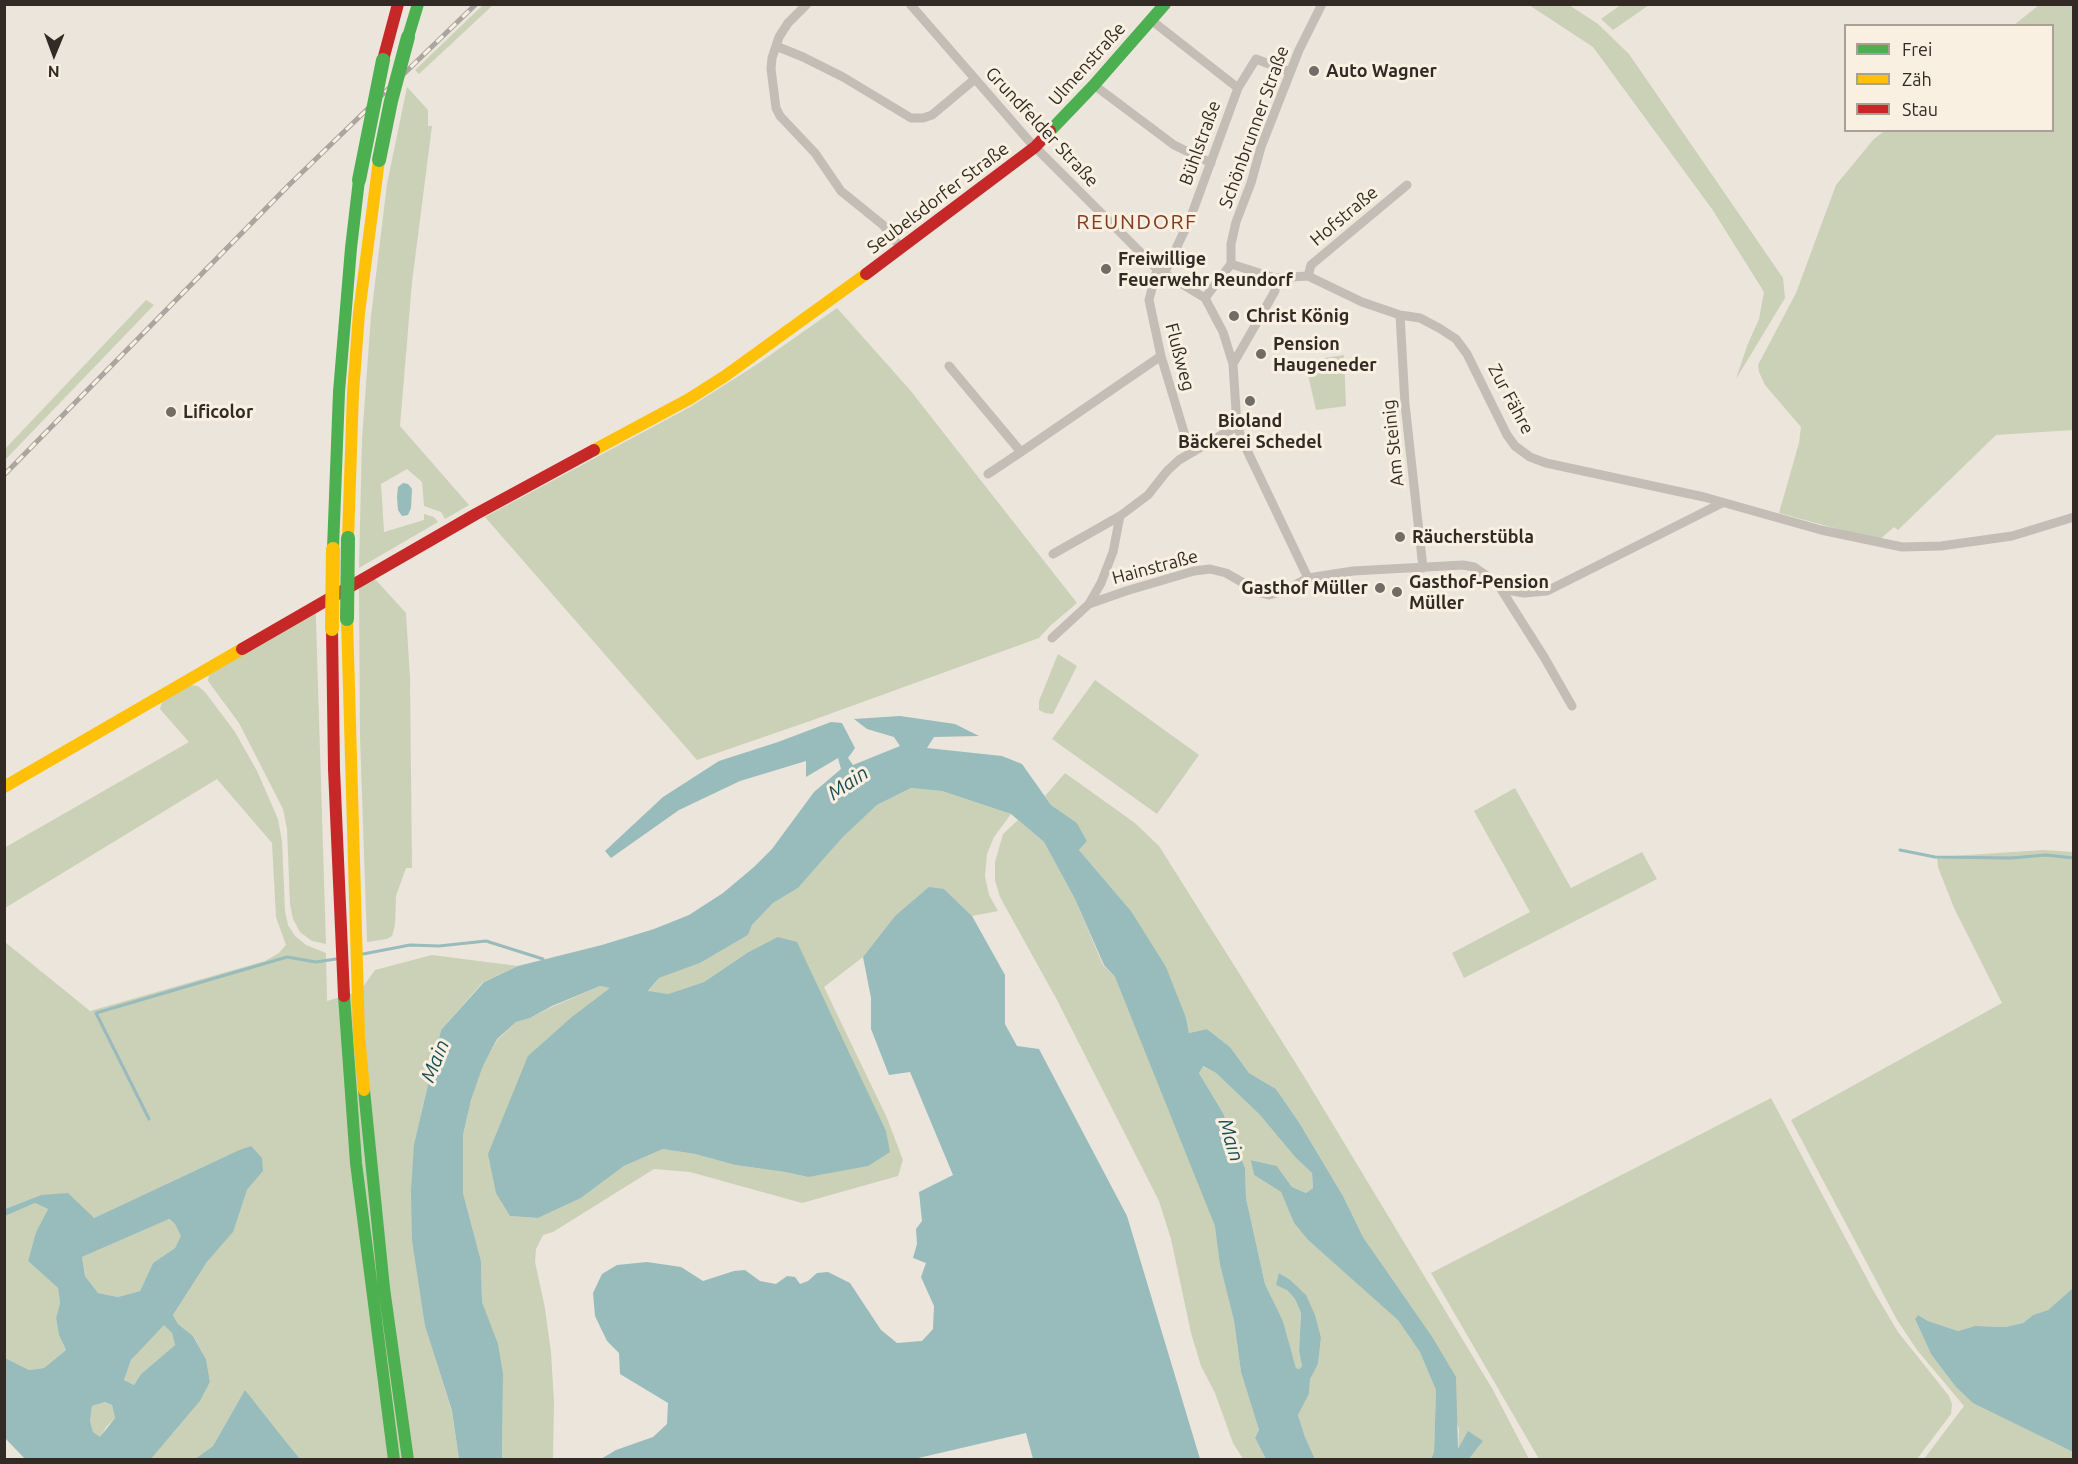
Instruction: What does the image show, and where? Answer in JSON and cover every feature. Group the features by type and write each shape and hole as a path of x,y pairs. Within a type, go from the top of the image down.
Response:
{"main road":[{"path":"394,1460 370,1290 356,1163 346,1037 339,916 332,629 339,381 351,248 359,180 383,60 398,4"},
{"path":"408,1460 384,1288 358,1035 347,619 353,393 359,313 379,160 391,101 418,4"},
{"name":"Ulmenstraße","path":"1035,147 1094,85 1165,4"},
{"name":"Seubelsdorfer Straße","path":"4,787 476,514 689,399 763,350 1035,147"}],"street":[{"name":"Grundfelder Straße","path":"910,4 1035,147 1161,272 1205,298"},
{"name":"Schönbrunner Straße","path":"1231,264 1231,244 1236,222 1290,72 1322,4"},
{"path":"802,6 788,23 776,46 771,69 774,101 780,116 814,153 842,191 883,225 902,248"},
{"path":"1151,20 1238,88"},
{"path":"776,46 843,77 911,118 932,115 975,79"},
{"name":"Bühlstraße","path":"1161,272 1190,219 1238,88 1256,59 1290,72"},
{"path":"1094,85 1174,145 1211,163"},
{"name":"Hofstraße","path":"1308,276 1311,265 1407,185"},
{"path":"1231,264 1205,298 1219,325 1233,364 1237,426 1308,578"},
{"name":"Zur Fähre","path":"1231,264 1275,278 1308,276 1362,302 1400,315 1420,318 1456,339 1481,378 1507,435 1515,446 1530,457 1546,463 1722,503 1842,535 1902,548 1941,546 2012,536 2073,517"},
{"name":"Flußweg","path":"1161,272 1149,300 1161,356 1190,452"},
{"path":"1233,364 1275,291 1275,278"},
{"name":"Am Steinig","path":"1400,315 1405,404 1423,568"},
{"path":"988,474 1161,356"},
{"path":"949,366 1021,452"},
{"path":"1053,554 1120,516 1148,495 1167,471 1190,452 1237,426"},
{"path":"1499,586 1524,593 1547,591 1722,503"},
{"path":"1089,604 1101,584 1113,552 1120,516"},
{"name":"Hainstraße","path":"1052,638 1089,604 1194,571 1210,569 1226,573 1261,593 1269,595 1284,591 1308,578 1353,571 1470,566 1499,586"},
{"path":"1499,586 1572,706"}],"green space":[{"path":"1622,4 1649,5 1613,30 1601,19"},
{"path":"483,5 493,5 419,74 415,70"},
{"path":"1529,5 1569,5 1598,24 1629,54 1783,278 1785,298 1736,379 1759,319 1764,292 1712,209 1593,47"},
{"path":"2039,5 2073,5 2073,430 1996,435 1898,530 1894,527 1879,540 1779,513 1799,443 1801,427 1765,385 1758,365 1796,293 1836,185 1873,140 1883,132 2054,132 2054,24 2015,24"},
{"path":"407,87 428,110 428,126 432,126 412,282 400,426 469,505 445,519 441,512 424,506 422,482 407,469 381,484 384,532 424,520 424,514 434,517 438,522 359,568 362,439 371,316 387,184"},
{"path":"146,300 154,305 5,460 5,449"},
{"path":"837,308 910,390 1077,603 1039,638 697,760 485,517 690,407 756,365"},
{"path":"1344,355 1346,406 1316,410 1305,361"},
{"path":"375,579 406,613 410,678 412,868 406,868 396,896 395,925 392,936 367,942 360,736 359,586"},
{"path":"316,611 326,944 312,941 300,932 293,919 290,904 287,829 283,809 239,723 208,681 209,675"},
{"path":"1058,654 1077,666 1053,714 1045,713 1039,710 1039,701"},
{"path":"1095,680 1199,755 1157,814 1052,739"},
{"path":"190,685 198,686 205,692 235,732 257,771 278,819 282,841 285,911 288,925 295,936 306,945 326,953 327,1001 360,991 375,970 432,955 518,966 483,982 441,1030 414,1144 425,1326 452,1412 459,1459 300,1459 245,1391 213,1446 195,1459 151,1459 200,1401 210,1382 206,1359 194,1337 178,1324 173,1315 207,1262 232,1232 247,1190 263,1171 237,1151 94,1218 41,1195 5,1209 5,942 90,1011 265,961 279,953 286,945 276,917 272,843 217,779 5,908 4,848 189,742 160,709 162,702"},
{"path":"1065,773 1135,823 1159,846 1305,1078 1493,1390 1529,1459 1469,1459 1483,1441 1458,1451 1459,1429 1431,1335 1363,1237 1343,1196 1276,1089 1249,1073 1230,1047 1207,1029 1189,1033 1186,1018 1131,911 1079,850 1087,841 1077,823 1051,805 1045,796"},
{"path":"911,788 942,791 1011,814 994,837 987,854 985,876 989,895 998,911 972,916 944,889 895,916 863,957 824,987 887,1118 903,1160 898,1176 802,1203 690,1172 654,1169 553,1232 543,1235 536,1249 535,1262 545,1308 551,1353 554,1402 553,1459 502,1459 503,1374 482,1302 481,1261 463,1193 463,1135 471,1100 483,1066 497,1040 516,1022 530,1018 600,986 611,988 573,1016 510,1216 538,1218 581,1198 624,1166 663,1149 695,1154 735,1165 808,1177 747,953 704,982 668,994 648,992 659,978 700,963 748,935 752,925 773,903 798,888 843,837 877,805"},
{"path":"1515,788 1571,888 1642,852 1657,879 1464,978 1452,953 1530,912 1474,811"},
{"path":"1018,820 1044,842 1075,899 1103,965 1115,977 1204,1194 1216,1226 1220,1265 1234,1321 1241,1372 1259,1430 1255,1438 1266,1459 1243,1459 1233,1443 1215,1393 1201,1366 1191,1333 1171,1239 1159,1201 1057,1000 1000,897 995,880 995,862 1003,834"},
{"path":"2044,850 2073,852 2073,1288 2048,1310 2033,1315 2023,1323 2005,1327 1975,1326 1958,1331 1928,1321 1918,1315 1915,1319 1931,1354 1955,1386 1973,1402 2073,1452 2073,1459 1924,1459 1964,1406 1917,1350 1897,1320 1791,1120 2002,1003 1954,908 1938,867 1937,857"},
{"path":"1202,1066 1216,1073 1259,1114 1296,1158 1312,1173 1313,1188 1306,1193 1292,1187 1277,1166 1252,1160 1254,1175 1281,1192 1294,1223 1308,1240 1398,1319 1421,1353 1436,1390 1434,1452 1431,1459 1315,1459 1298,1415 1309,1394 1310,1378 1318,1364 1321,1338 1289,1279 1279,1273 1301,1313 1299,1351 1302,1366 1299,1369 1296,1368 1283,1321 1265,1284 1246,1198 1245,1168 1223,1113 1199,1073"},
{"path":"1771,1098 1873,1290 1898,1332 1949,1396 1952,1404 1951,1414 1917,1459 1539,1459 1431,1273"},
{"path":"35,1203 48,1209 36,1232 28,1261 58,1288 60,1303 56,1318 59,1335 66,1350 44,1368 29,1370 5,1358 4,1216"},
{"path":"168,1219 175,1224 182,1236 175,1248 153,1263 140,1291 118,1297 98,1293 85,1276 82,1257"},
{"path":"164,1324 172,1333 175,1345 141,1374 134,1385 124,1380 131,1360"},
{"path":"105,1402 112,1405 115,1418 100,1438 93,1432 90,1421 92,1406"}],"water":[{"path":"403,483 408,484 412,489 411,508 408,515 402,516 398,510 397,497 398,487"},
{"name":"Main","path":"900,716 955,724 979,736 934,737 927,748 1002,756 1022,764 1051,805 1077,823 1087,841 1079,850 1131,911 1166,967 1186,1018 1189,1033 1207,1029 1230,1047 1249,1073 1276,1089 1343,1196 1363,1237 1431,1335 1456,1377 1458,1449 1468,1431 1483,1441 1469,1459 1431,1459 1434,1452 1436,1390 1420,1352 1398,1320 1308,1240 1294,1223 1281,1192 1254,1175 1251,1160 1277,1166 1292,1187 1306,1193 1313,1188 1312,1173 1296,1158 1259,1114 1216,1073 1203,1066 1199,1073 1223,1113 1245,1168 1246,1198 1265,1284 1283,1321 1296,1368 1299,1369 1302,1366 1299,1351 1301,1313 1295,1299 1287,1290 1276,1285 1279,1273 1306,1295 1315,1315 1321,1338 1318,1364 1310,1379 1309,1394 1298,1415 1315,1459 1266,1459 1255,1438 1259,1430 1241,1372 1234,1321 1220,1265 1215,1226 1115,977 1104,965 1075,899 1044,842 1011,814 942,791 911,788 877,805 843,837 798,888 773,903 752,925 748,935 700,963 659,978 648,991 668,994 704,982 747,953 778,937 797,942 886,1131 890,1152 868,1166 808,1177 735,1165 695,1154 663,1149 624,1166 581,1198 538,1218 510,1216 496,1193 488,1154 528,1056 573,1016 610,988 600,986 530,1018 516,1022 497,1039 483,1066 471,1100 463,1135 463,1193 481,1261 482,1302 498,1344 503,1374 502,1459 459,1459 452,1411 425,1326 412,1240 411,1191 414,1144 441,1030 484,982 518,966 654,929 689,915 723,893 772,849 814,792 841,769 838,758 806,777 806,761 740,781 679,810 611,858 605,851 663,797 719,761 831,722 842,723 855,748 848,758 853,765 900,746 894,737 867,729 854,719"},
{"path":"929,887 944,889 972,916 1005,975 1005,1024 1017,1046 1039,1049 1127,1216 1200,1459 1033,1459 1026,1433 914,1459 601,1459 616,1450 653,1437 667,1424 668,1403 620,1374 619,1353 607,1341 595,1316 593,1293 602,1274 617,1265 647,1262 681,1267 703,1281 734,1271 745,1270 760,1281 776,1284 787,1276 795,1277 800,1284 808,1281 817,1273 828,1272 850,1283 881,1330 897,1343 922,1341 933,1329 934,1306 921,1277 926,1263 913,1258 917,1244 916,1229 922,1221 919,1192 953,1175 910,1072 889,1075 871,1029 871,998 863,957 895,916"},
{"path":"251,1146 262,1158 263,1171 247,1190 233,1232 207,1262 173,1315 178,1324 193,1336 206,1359 210,1382 200,1401 151,1459 25,1459 5,1438 5,1358 29,1370 44,1368 66,1350 59,1335 56,1318 60,1303 58,1288 28,1261 36,1232 48,1209 35,1203 5,1216 5,1209 41,1195 68,1193 94,1218","holes":["169,1219 175,1224 181,1236 175,1248 153,1263 140,1291 118,1297 98,1293 85,1276 82,1257","164,1325 172,1333 175,1345 141,1374 134,1385 124,1380 131,1360","105,1402 112,1405 115,1418 100,1437 93,1432 90,1421 92,1406"]},
{"path":"2073,1288 2073,1452 1973,1403 1955,1386 1931,1354 1915,1319 1918,1315 1928,1321 1958,1331 1975,1326 2005,1327 2023,1323 2033,1315 2048,1310"},
{"path":"245,1390 300,1459 195,1459 213,1446"}],"waterway":[{"path":"1900,850 1935,857 2011,858 2046,855 2074,858"},
{"path":"363,954 410,945 439,946 486,941 543,959"},
{"path":"149,1119 96,1013 287,957 316,962 336,959"}],"railway":[{"path":"4,475 290,184 476,4"}],"traffic: fast":[{"path":"408,37 418,4"},
{"path":"1050,131 1165,4"},
{"path":"379,160 391,101 408,37"},
{"path":"359,180 383,60"},
{"path":"333,549 339,392 359,180"},
{"path":"347,619 348,538"},
{"path":"344,996 356,1163 394,1460"},
{"path":"364,1090 384,1288 408,1460"}],"traffic: slow":[{"path":"348,538 353,393 359,313 379,160"},
{"path":"594,450 689,399 725,376 866,274"},
{"path":"332,629 333,549"},
{"path":"347,619 359,1035 364,1090"},
{"path":"4,787 242,649"}],"traffic: jam":[{"path":"383,60 398,4"},
{"path":"866,274 1035,147 1050,131"},
{"path":"242,649 476,514 594,450"},
{"path":"332,629 334,769 344,996"}],"place":[{"name":"Auto Wagner","path":"1314,71"},
{"name":"Freiwillige Feuerwehr Reundorf","path":"1106,269"},
{"name":"Christ König","path":"1234,316"},
{"name":"Pension Haugeneder","path":"1261,354"},
{"name":"Bioland Bäckerei Schedel","path":"1250,401"},
{"name":"Lificolor","path":"171,412"},
{"name":"Räucherstübla","path":"1400,537"},
{"name":"Gasthof Müller","path":"1380,588"},
{"name":"Gasthof-Pension Müller","path":"1397,592"}],"district":[{"name":"REUNDORF","path":"1137,222"}]}
